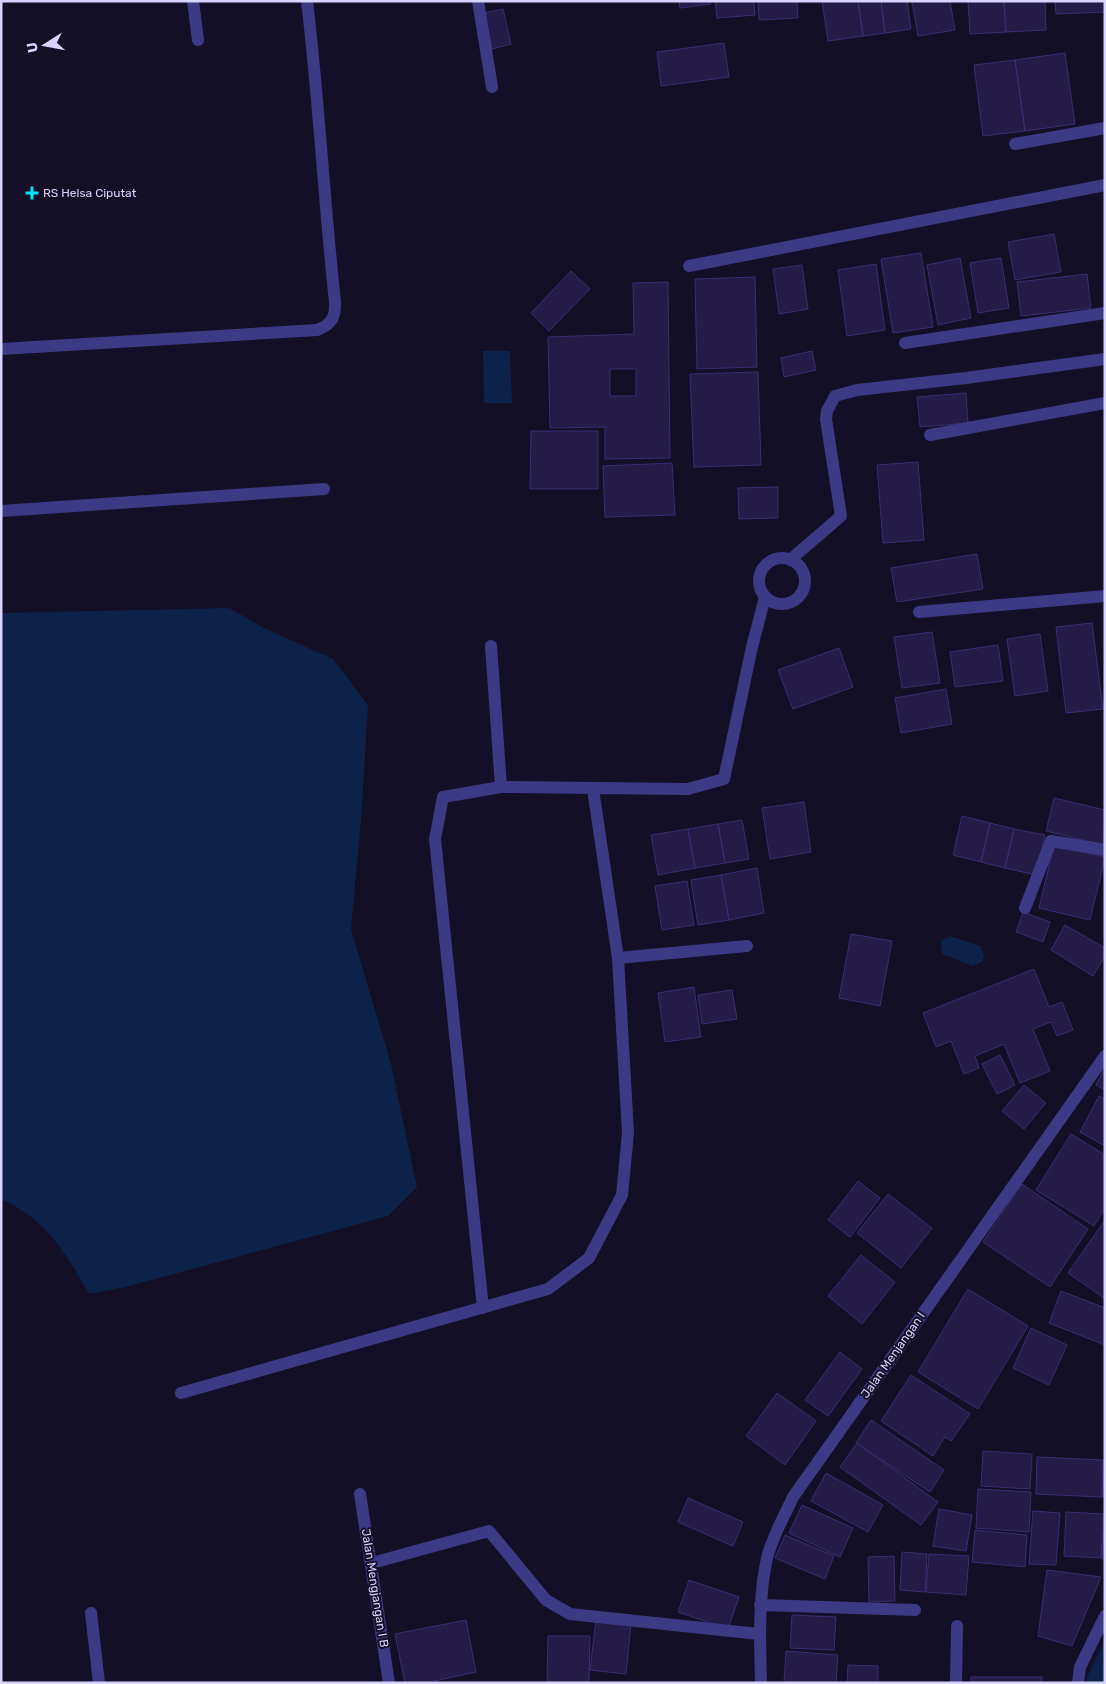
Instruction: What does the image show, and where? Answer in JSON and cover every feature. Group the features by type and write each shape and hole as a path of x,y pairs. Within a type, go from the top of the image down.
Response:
{"street":[{"path":"193,1 198,40"},
{"path":"1,349 318,330 329,324 335,312 335,302 325,209 318,88 307,1"},
{"path":"478,1 492,87"},
{"path":"1015,144 1105,128"},
{"path":"689,266 1105,184"},
{"path":"904,343 1105,313"},
{"path":"790,560 841,516 826,419 827,411 835,396 857,390 966,378 1105,359"},
{"path":"930,435 1105,403"},
{"path":"1,512 324,489"},
{"path":"483,1308 435,839 443,798 501,787 688,789 724,779 752,647 765,597 760,583 763,569 775,560 790,560 803,570 805,586 802,594 788,604 780,604 765,597"},
{"path":"919,612 1105,596"},
{"path":"491,646 501,787"},
{"path":"180,1393 548,1289 589,1258 622,1194 628,1133 618,958 593,789"},
{"path":"1025,908 1051,841 1105,850"},
{"path":"618,958 747,946"},
{"name":"Jalan Menjangan I","path":"760,1683 760,1605 767,1558 772,1540 793,1498 1105,1056"},
{"name":"Jalan Mengjangan I B","path":"360,1494 389,1683"},
{"path":"372,1563 489,1531 546,1600 570,1614 759,1634"},
{"path":"760,1605 915,1610"},
{"path":"91,1613 99,1683"},
{"path":"1078,1683 1080,1667 1105,1616"},
{"path":"956,1683 957,1626"}],"water":[{"path":"483,351 510,351 512,403 484,403"},
{"path":"229,608 266,629 333,659 368,705 361,820 351,929 391,1064 417,1187 388,1216 126,1287 89,1294 63,1251 43,1227 31,1217 1,1199 1,613"},
{"path":"950,936 980,946 984,955 982,962 973,966 942,954 941,941"},
{"path":"1105,1640 1105,1683 1086,1683 1087,1677"}],"building":[{"path":"679,1 710,1 711,4 680,8"},
{"path":"715,1 754,1 755,15 717,18"},
{"path":"758,1 797,1 798,18 759,20"},
{"path":"822,1 858,1 863,36 828,41"},
{"path":"858,1 881,1 885,33 863,36"},
{"path":"881,1 907,1 911,29 885,33"},
{"path":"912,1 950,1 955,30 918,36"},
{"path":"968,1 1004,1 1006,32 970,34"},
{"path":"1004,1 1045,1 1046,30 1006,32"},
{"path":"1055,1 1105,1 1105,12 1056,14"},
{"path":"503,9 511,44 492,49 485,13"},
{"path":"724,43 729,77 661,86 657,52"},
{"path":"1065,53 1075,124 1025,131 1015,60"},
{"path":"1015,60 1025,131 983,136 974,65"},
{"path":"1054,234 1061,272 1015,280 1008,242"},
{"path":"921,253 933,327 893,333 881,259"},
{"path":"960,258 971,318 938,325 927,265"},
{"path":"1001,258 1009,308 978,313 970,263"},
{"path":"876,264 885,330 847,336 838,270"},
{"path":"802,265 808,309 779,314 773,269"},
{"path":"571,271 590,289 549,331 531,313"},
{"path":"1087,274 1091,308 1021,316 1017,282"},
{"path":"755,277 757,367 697,369 695,279"},
{"path":"668,282 670,458 605,459 605,427 550,428 548,337 634,334 633,283","holes":["610,369 636,369 636,396 610,396"]},
{"path":"812,351 816,370 784,377 781,358"},
{"path":"758,372 761,465 694,467 690,374"},
{"path":"966,393 968,423 920,427 917,397"},
{"path":"531,431 598,431 598,489 530,489"},
{"path":"918,462 924,540 883,543 877,465"},
{"path":"672,463 675,515 605,517 603,466"},
{"path":"778,487 778,518 739,519 738,488"},
{"path":"977,554 983,589 897,602 891,568"},
{"path":"1092,623 1103,709 1066,713 1056,627"},
{"path":"932,632 940,683 902,688 894,637"},
{"path":"1040,634 1048,691 1015,696 1007,639"},
{"path":"998,645 1003,681 955,687 950,652"},
{"path":"839,648 853,687 793,709 778,670"},
{"path":"946,689 952,724 901,733 895,698"},
{"path":"1054,798 1105,810 1103,845 1046,831"},
{"path":"804,802 811,852 770,859 762,808"},
{"path":"962,816 990,823 981,862 953,855"},
{"path":"742,820 749,859 725,863 718,824"},
{"path":"990,823 1014,829 1005,868 981,862"},
{"path":"718,824 725,863 695,868 688,829"},
{"path":"688,829 695,868 658,875 651,835"},
{"path":"1014,829 1045,835 1036,875 1005,868"},
{"path":"1054,845 1105,857 1090,920 1039,908"},
{"path":"757,868 764,913 729,920 721,875"},
{"path":"721,875 729,920 698,925 691,880"},
{"path":"687,881 694,925 662,930 655,886"},
{"path":"1023,912 1050,922 1043,942 1016,932"},
{"path":"1065,925 1105,948 1105,956 1093,976 1051,950"},
{"path":"851,934 892,941 880,1006 839,998"},
{"path":"1034,969 1049,1007 1062,1002 1073,1030 1057,1036 1051,1022 1033,1029 1050,1071 1020,1083 1004,1044 975,1056 979,1068 964,1074 951,1041 936,1047 923,1013"},
{"path":"694,987 701,1037 665,1042 658,993"},
{"path":"732,990 737,1019 702,1024 698,995"},
{"path":"1000,1055 1015,1085 997,1094 982,1064"},
{"path":"1105,1067 1105,1090 1096,1085"},
{"path":"1024,1085 1046,1103 1024,1129 1002,1111"},
{"path":"1099,1096 1105,1099 1105,1146 1080,1132"},
{"path":"1071,1134 1105,1155 1105,1208 1094,1226 1036,1190"},
{"path":"858,1181 880,1198 850,1237 828,1220"},
{"path":"1022,1184 1088,1229 1050,1287 983,1242"},
{"path":"888,1194 932,1228 901,1268 857,1233"},
{"path":"1105,1220 1105,1298 1104,1298 1068,1273"},
{"path":"861,1255 895,1282 862,1324 828,1296"},
{"path":"968,1289 1028,1326 978,1409 918,1372"},
{"path":"1061,1291 1105,1308 1105,1345 1049,1323"},
{"path":"1031,1328 1067,1345 1049,1385 1013,1368"},
{"path":"840,1352 862,1369 828,1416 805,1400"},
{"path":"911,1375 970,1414 951,1441 945,1437 933,1456 881,1421"},
{"path":"777,1393 816,1421 785,1465 746,1436"},
{"path":"871,1420 944,1470 930,1492 856,1443"},
{"path":"857,1443 938,1502 921,1525 840,1467"},
{"path":"983,1451 1032,1454 1030,1489 981,1486"},
{"path":"1037,1457 1103,1460 1102,1497 1036,1494"},
{"path":"1104,1460 1105,1497 1103,1497"},
{"path":"826,1473 883,1505 868,1532 811,1501"},
{"path":"978,1489 1031,1492 1029,1532 976,1528"},
{"path":"688,1498 743,1522 733,1546 678,1522"},
{"path":"802,1505 853,1528 840,1557 789,1533"},
{"path":"939,1509 972,1515 966,1551 933,1546"},
{"path":"1033,1511 1060,1513 1056,1565 1029,1564"},
{"path":"1066,1512 1104,1514 1101,1558 1064,1556"},
{"path":"1105,1513 1105,1559 1102,1559"},
{"path":"975,1530 1027,1535 1025,1567 972,1562"},
{"path":"785,1535 834,1556 825,1579 775,1558"},
{"path":"902,1552 927,1554 925,1592 900,1590"},
{"path":"929,1554 969,1556 966,1595 926,1592"},
{"path":"894,1556 895,1601 869,1602 868,1557"},
{"path":"1047,1570 1101,1577 1072,1646 1038,1636"},
{"path":"689,1580 739,1597 728,1629 678,1612"},
{"path":"792,1615 836,1617 834,1650 790,1648"},
{"path":"466,1620 476,1672 425,1683 405,1683 395,1634"},
{"path":"596,1620 631,1624 626,1674 590,1670"},
{"path":"548,1636 590,1636 589,1683 547,1683"},
{"path":"786,1651 838,1655 836,1683 784,1682"},
{"path":"848,1665 878,1666 878,1683 847,1683"},
{"path":"971,1677 1042,1677 1042,1683 971,1683"}],"place":[{"name":"RS Helsa Ciputat","path":"32,193"}]}
